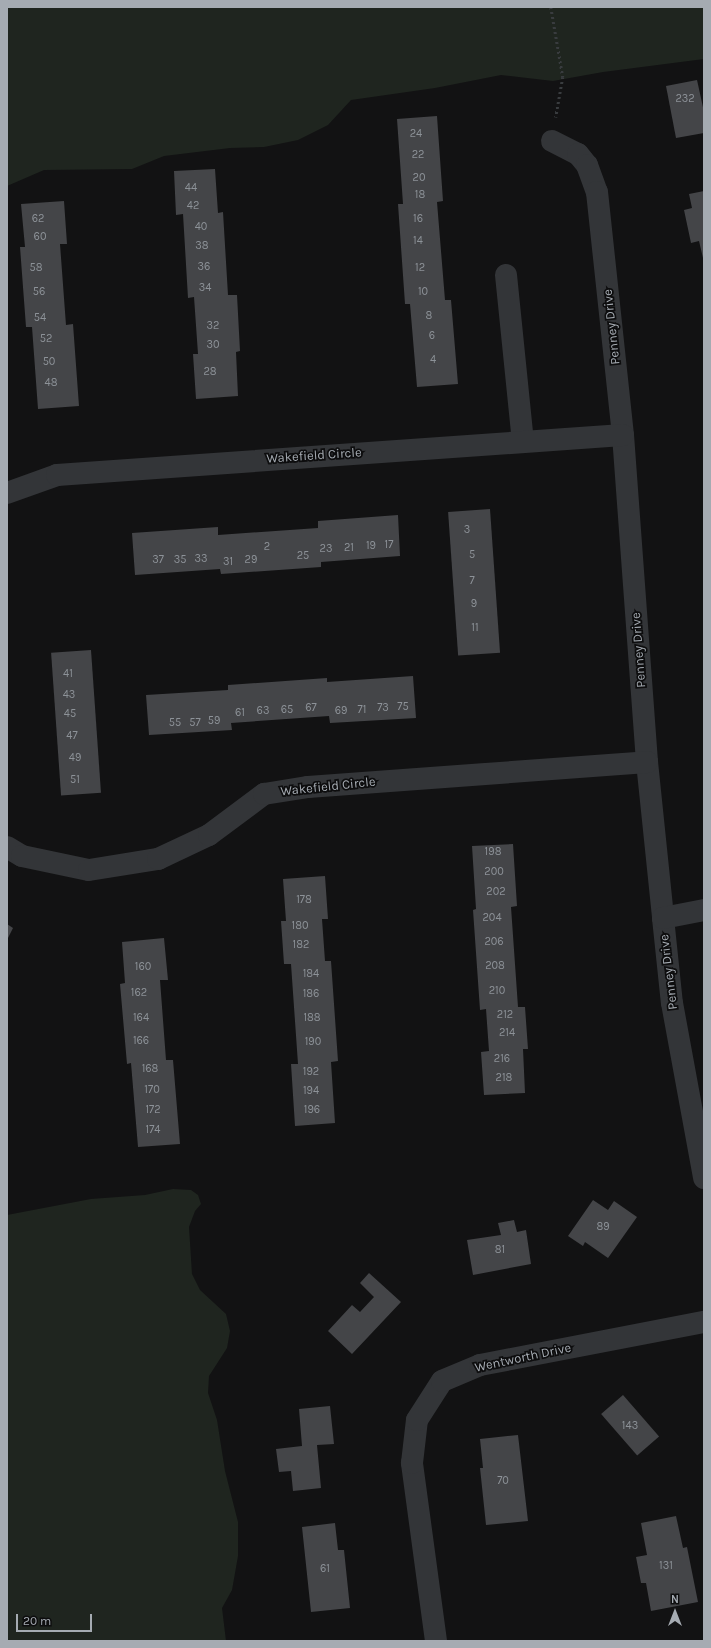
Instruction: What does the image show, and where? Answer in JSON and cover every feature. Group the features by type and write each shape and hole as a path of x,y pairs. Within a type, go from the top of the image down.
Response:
{"street":[{"name":"Penney Drive","path":"552,141 578,154 587,164 597,192 624,434 648,762 672,1003 704,1178"},
{"path":"506,275 524,441"},
{"name":"Wakefield Circle","path":"7,493 58,475 624,434"},
{"name":"Wakefield Circle","path":"7,847 22,856 89,870 165,856 209,835 264,794 308,787 648,762"},
{"path":"663,918 704,910"},
{"name":"Wentworth Drive","path":"436,1641 412,1462 418,1420 442,1381 480,1365 704,1322"}],"path":[{"path":"551,7 563,77 552,141"}],"shaded area":[{"path":"7,7 704,7 704,59 603,72 553,81 501,75 435,88 351,100 328,125 298,140 264,147 230,148 164,156 132,169 44,170 7,186"},
{"path":"173,1189 191,1190 198,1195 201,1204 195,1211 189,1227 192,1274 200,1290 226,1314 230,1331 227,1348 209,1376 208,1393 217,1420 225,1471 238,1522 238,1556 232,1590 222,1608 226,1641 7,1641 7,1215 91,1199 145,1195"}],"building":[{"path":"697,80 704,112 704,133 676,138 666,86"},
{"path":"437,116 443,201 437,202 445,300 451,300 458,384 417,387 410,304 405,304 398,204 403,204 397,119"},
{"path":"215,169 218,213 223,212 228,295 237,295 240,351 236,352 238,396 196,399 193,354 198,354 194,297 188,298 183,214 176,215 174,171"},
{"path":"704,191 703,258 699,241 691,243 684,210 692,208 689,194"},
{"path":"64,201 67,244 60,244 66,325 73,324 79,406 38,409 32,327 26,327 20,247 25,247 21,204"},
{"path":"490,509 500,653 458,656 448,512"},
{"path":"398,515 400,556 321,562 321,567 221,574 220,569 135,575 132,533 218,527 218,535 318,528 318,521"},
{"path":"91,650 101,793 61,795 51,653"},
{"path":"413,676 416,718 330,723 329,716 231,723 232,730 149,735 146,695 228,690 228,685 327,678 327,682"},
{"path":"513,844 517,906 511,907 518,1007 525,1007 528,1049 523,1049 525,1093 484,1095 481,1052 489,1051 486,1009 480,1010 473,910 476,909 472,846"},
{"path":"325,876 328,919 322,919 325,961 331,961 338,1061 331,1062 335,1123 295,1126 291,1064 298,1064 291,964 284,964 281,921 286,921 283,879"},
{"path":"7,924 13,928 7,940"},
{"path":"164,938 168,980 160,980 166,1060 173,1060 180,1144 138,1147 131,1063 127,1064 120,984 125,983 122,942"},
{"path":"593,1200 608,1210 614,1201 637,1217 608,1258 585,1242 583,1246 568,1236"},
{"path":"514,1220 517,1232 526,1230 531,1264 473,1275 467,1240 501,1235 498,1223"},
{"path":"369,1273 401,1302 352,1354 328,1331 352,1305 360,1312 374,1297 360,1283"},
{"path":"623,1395 659,1437 637,1456 601,1414"},
{"path":"330,1406 334,1444 317,1445 321,1488 293,1491 291,1471 279,1472 276,1449 302,1446 299,1409"},
{"path":"518,1435 528,1521 486,1525 480,1468 483,1468 480,1439"},
{"path":"676,1516 683,1548 687,1547 698,1602 651,1611 646,1583 641,1583 636,1557 647,1555 641,1523"},
{"path":"335,1523 338,1550 344,1550 350,1608 311,1612 302,1527"}]}
